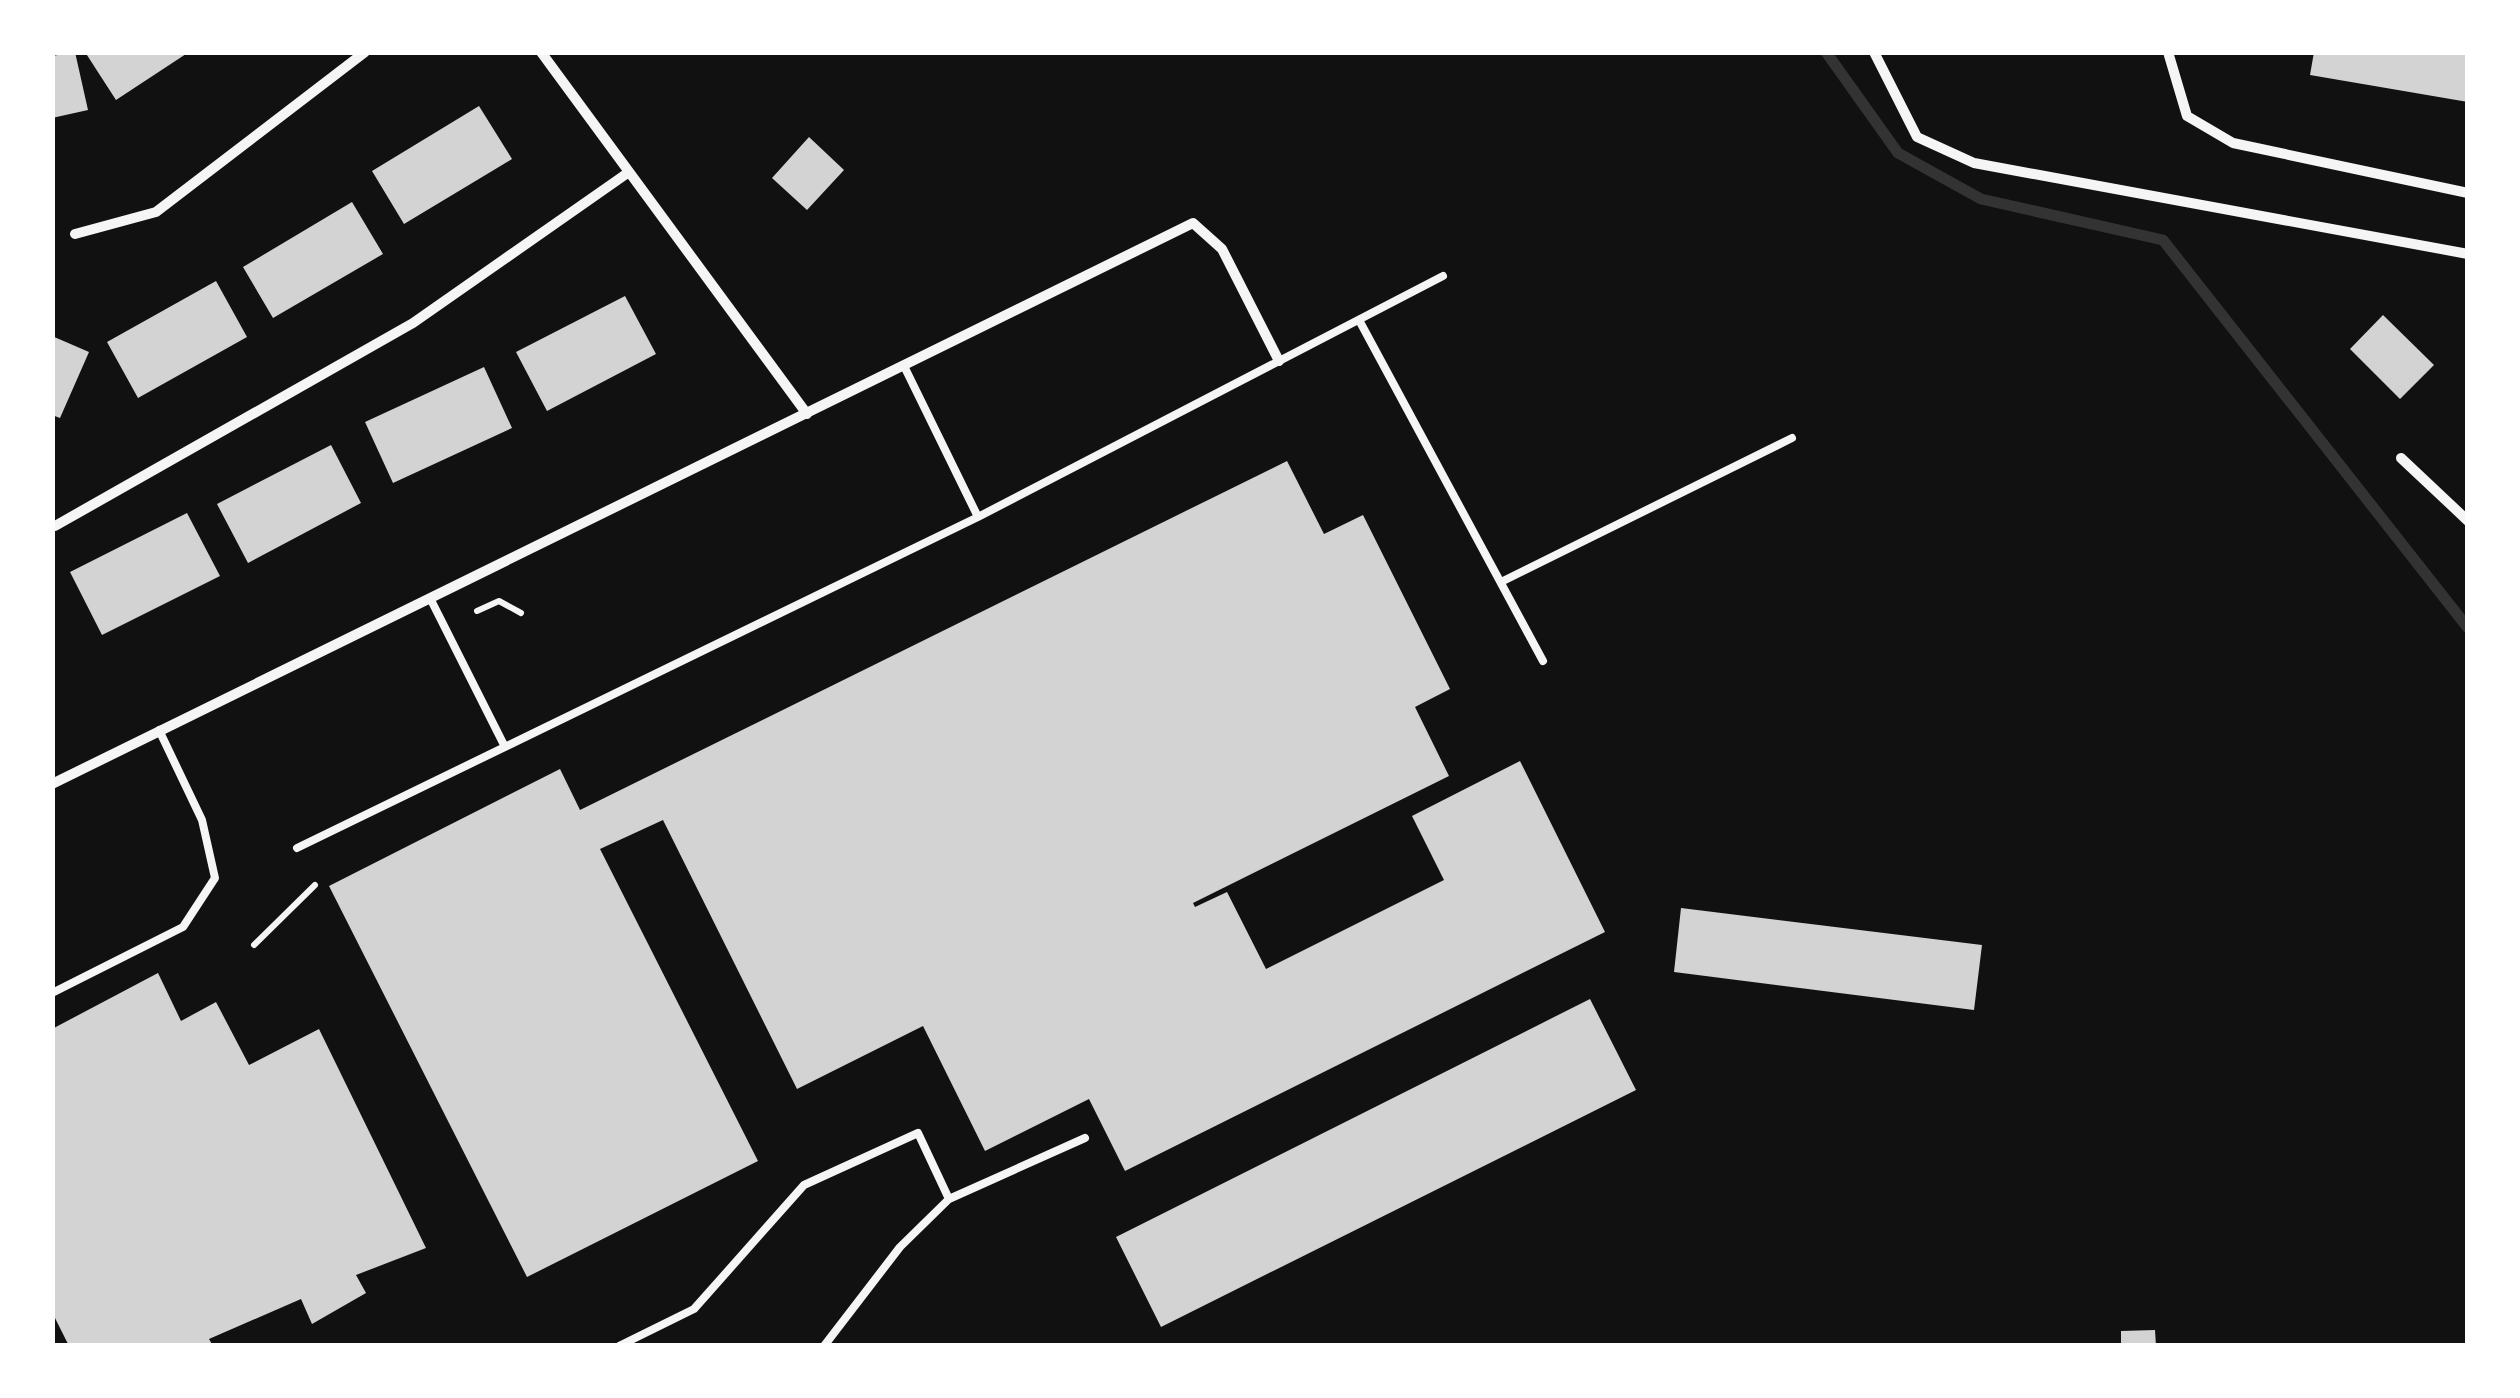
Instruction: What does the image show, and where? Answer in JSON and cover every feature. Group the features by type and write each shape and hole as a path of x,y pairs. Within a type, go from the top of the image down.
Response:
{"street":[{"path":"75,234 156,212 366,52"},
{"path":"541,52 807,414"},
{"path":"1874,52 1917,136 1974,163 2468,254"},
{"path":"2168,52 2186,116 2233,143 2468,193"},
{"path":"55,526 413,323 629,172"},
{"path":"52,784 1192,223 1222,249 1280,361"},
{"path":"2401,458 2468,520"}],"lane":[{"path":"297,848 978,517 1443,276"},
{"path":"1360,320 1543,661"},
{"path":"904,366 978,517"},
{"path":"1501,582 1792,438"},
{"path":"430,598 506,748"},
{"path":"52,992 183,926 215,878 202,820 159,730"},
{"path":"619,1346 694,1309 804,1185 918,1133 949,1199"},
{"path":"824,1346 900,1246 949,1199 1086,1138"}],"path":[{"path":"477,611 499,601 521,613"},
{"path":"254,946 315,885"}],"building":[{"path":"75,52 88,110 52,118 52,56"},
{"path":"85,52 189,52 116,100"},
{"path":"2314,52 2468,52 2468,102 2310,75"},
{"path":"479,106 512,159 404,224 372,171"},
{"path":"809,137 844,170 807,210 772,178"},
{"path":"352,202 383,254 273,318 243,267"},
{"path":"216,281 247,337 138,398 107,342"},
{"path":"625,296 656,354 547,411 516,352"},
{"path":"2383,315 2434,365 2400,399 2350,349"},
{"path":"52,336 89,352 60,418 52,415"},
{"path":"484,367 512,428 393,483 365,422"},
{"path":"331,445 361,503 248,563 217,504"},
{"path":"1287,461 1324,534 1363,515 1450,689 1415,707 1449,776 1193,903 1195,907 1227,892 1266,969 1444,880 1412,816 1520,761 1605,932 1125,1171 1089,1099 985,1151 923,1026 797,1089 663,820 600,849 758,1161 527,1277 329,886 560,769 580,810"},
{"path":"187,513 220,576 102,635 70,572"},
{"path":"1681,908 1982,945 1974,1010 1674,972"},
{"path":"158,973 181,1021 216,1002 249,1065 319,1029 426,1248 356,1275 366,1293 312,1324 301,1299 209,1339 213,1346 69,1346 52,1312 52,1029"},
{"path":"1590,999 1636,1090 1161,1327 1116,1237"},
{"path":"2155,1330 2156,1346 2121,1346 2121,1331"}],"waterway":[{"path":"1826,52 1898,153 1981,199 2163,240 2468,628"}]}
